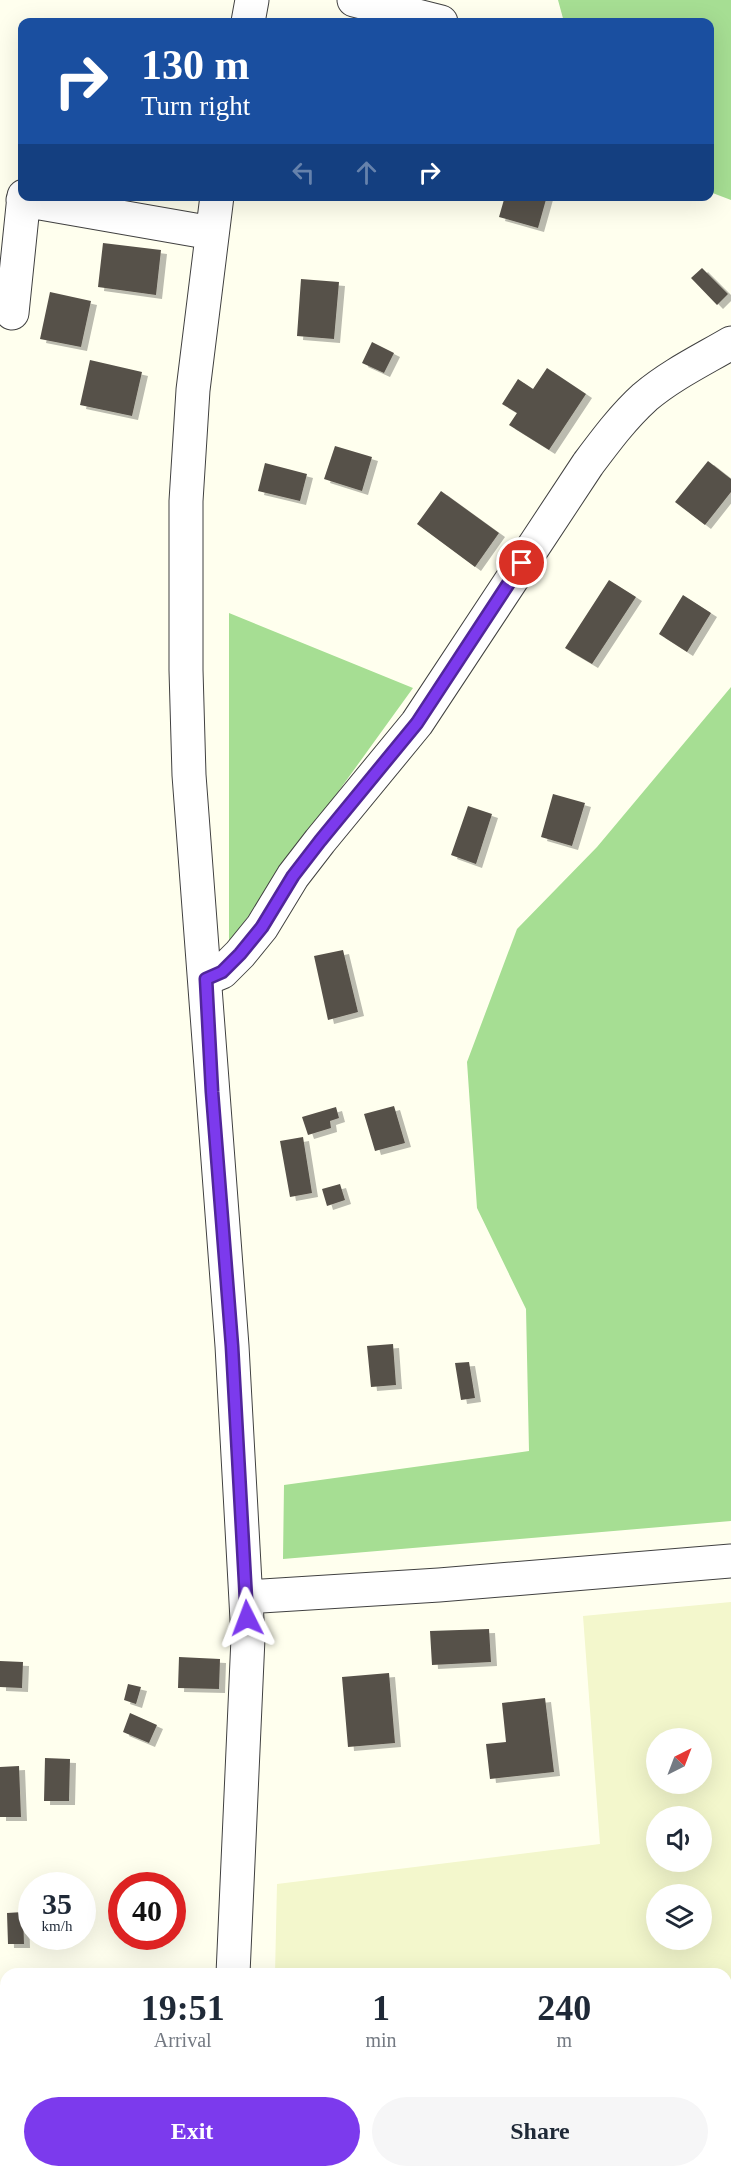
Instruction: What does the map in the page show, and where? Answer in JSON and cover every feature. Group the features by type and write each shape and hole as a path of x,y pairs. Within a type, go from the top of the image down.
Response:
{"street":[{"path":"249,18 252,0"},
{"path":"354,0 425,18"},
{"path":"12,313 23,201"},
{"path":"39,201 212,233"},
{"path":"216,201 193,390 186,501 186,670 189,775 232,1346 248,1638 233,1968"},
{"path":"206,979 222,972 240,954 262,927 293,876 313,849 417,723 588,464 616,426 645,397 731,343"},
{"path":"246,1597 439,1585 731,1561"}],"green space":[{"path":"558,0 731,0 731,200 714,194 714,18 563,18"},
{"path":"229,613 413,688 229,943"},
{"path":"731,687 731,1521 283,1559 284,1485 529,1451 526,1309 477,1208 467,1062 517,929 597,847"},
{"path":"731,1602 731,1968 275,1968 277,1884 600,1844 583,1616"}],"building":[{"path":"504,201 546,201 538,228 499,217"},
{"path":"103,243 161,250 156,295 98,287"},
{"path":"702,268 728,294 717,305 691,278"},
{"path":"301,279 339,282 334,339 297,336"},
{"path":"50,292 91,301 81,347 40,339"},
{"path":"372,342 394,353 384,373 362,363"},
{"path":"90,360 142,372 132,416 80,405"},
{"path":"547,368 586,394 549,450 509,425 517,413 502,404 518,379 533,389"},
{"path":"335,446 372,457 362,491 324,479"},
{"path":"708,461 731,479 731,492 705,525 675,502"},
{"path":"265,463 307,474 300,501 258,491"},
{"path":"441,491 499,533 475,567 417,524"},
{"path":"609,580 636,597 592,664 565,648"},
{"path":"683,595 711,613 687,652 659,634"},
{"path":"553,794 585,803 572,846 541,837"},
{"path":"468,806 492,814 476,864 451,855"},
{"path":"343,950 358,1012 328,1020 314,956"},
{"path":"394,1106 405,1143 375,1151 364,1114"},
{"path":"336,1107 339,1118 330,1121 331,1128 308,1135 302,1117"},
{"path":"303,1137 312,1193 290,1197 280,1141"},
{"path":"340,1184 345,1200 327,1206 322,1189"},
{"path":"393,1344 396,1385 371,1387 367,1346"},
{"path":"469,1362 475,1398 461,1400 455,1363"},
{"path":"489,1629 491,1662 432,1665 430,1631"},
{"path":"179,1657 220,1659 219,1689 178,1688"},
{"path":"0,1661 23,1662 22,1688 0,1687"},
{"path":"389,1673 395,1743 348,1747 342,1677"},
{"path":"128,1684 141,1687 136,1704 124,1700"},
{"path":"545,1698 554,1772 490,1779 486,1744 506,1742 502,1703"},
{"path":"130,1713 157,1725 149,1743 123,1732"},
{"path":"45,1758 70,1759 69,1801 44,1801"},
{"path":"19,1766 21,1817 0,1817 0,1767"},
{"path":"18,1912 18,1944 8,1944 7,1913"}],"route":[{"path":"247,1618 232,1346 212,1092 206,979 222,972 240,954 262,927 293,876 417,723 522,563"}]}
